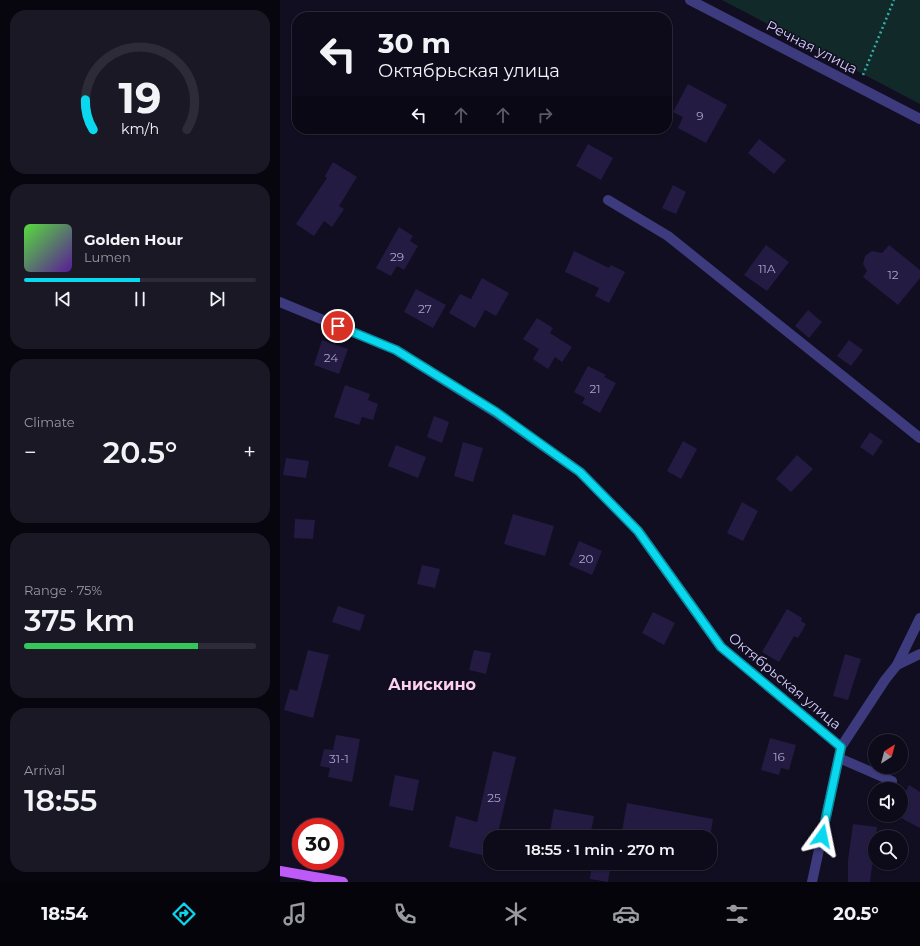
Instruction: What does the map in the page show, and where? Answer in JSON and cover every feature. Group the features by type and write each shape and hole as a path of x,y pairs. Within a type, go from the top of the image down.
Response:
{"main road":[{"path":"280,871 342,882"}],"street":[{"name":"Речная улица","path":"690,0 858,86 920,120"},
{"path":"608,200 668,236 920,438"},
{"name":"Октябрьская улица","path":"280,302 396,350 496,412 580,472 638,531 721,647 841,747 885,680 897,665 920,654"},
{"path":"897,665 920,618"},
{"path":"812,882 841,747"},
{"path":"839,758 892,781"}],"path":[{"path":"858,86 894,0"}],"green space":[{"path":"722,0 920,0 920,104"}],"building":[{"path":"688,84 727,105 706,143 678,128 683,117 673,112"},
{"path":"759,139 786,160 774,174 748,153"},
{"path":"588,144 613,158 601,180 576,166"},
{"path":"333,162 357,177 339,206 344,209 332,227 324,221 314,236 296,224 327,178 325,176"},
{"path":"673,185 686,192 676,214 662,208"},
{"path":"399,227 413,236 410,241 418,246 404,270 397,266 391,276 376,268"},
{"path":"766,245 789,262 767,291 744,275"},
{"path":"889,245 920,270 920,278 898,305 863,277 867,271 863,264 865,256 872,251 882,253"},
{"path":"574,251 609,268 611,265 625,272 609,303 595,296 599,288 565,272"},
{"path":"482,278 509,293 496,316 485,310 475,328 449,313 460,294 471,299"},
{"path":"416,289 446,305 433,328 404,312"},
{"path":"808,310 822,322 809,338 795,326"},
{"path":"537,318 553,328 550,333 572,347 562,362 555,357 548,369 533,359 539,349 523,339"},
{"path":"322,340 348,349 339,374 314,365"},
{"path":"849,340 863,350 851,366 837,356"},
{"path":"588,366 606,375 604,377 616,383 600,413 582,403 585,398 574,392"},
{"path":"345,385 370,394 368,400 378,404 373,420 362,417 359,425 334,417"},
{"path":"434,416 449,422 442,443 427,437"},
{"path":"870,432 883,441 873,456 860,447"},
{"path":"683,441 697,449 681,479 667,471"},
{"path":"463,442 483,448 473,482 454,476"},
{"path":"396,445 426,457 418,478 388,466"},
{"path":"797,455 813,469 791,492 776,479"},
{"path":"286,458 309,461 306,478 283,475"},
{"path":"742,502 758,511 743,541 727,533"},
{"path":"513,514 554,526 545,556 504,544"},
{"path":"295,519 315,520 313,539 294,538"},
{"path":"579,541 602,551 592,575 569,565"},
{"path":"422,565 440,569 435,588 417,584"},
{"path":"338,606 365,615 360,631 332,622"},
{"path":"787,609 802,618 801,621 806,624 798,638 794,636 779,662 762,652"},
{"path":"653,612 675,623 664,645 642,633"},
{"path":"308,650 329,655 313,718 284,710 290,689 297,691"},
{"path":"474,650 491,653 486,674 469,670"},
{"path":"845,654 861,659 848,700 833,696"},
{"path":"336,735 360,739 352,782 328,777 330,768 320,766 324,749 333,750"},
{"path":"770,738 796,745 789,770 781,768 779,775 761,770"},
{"path":"493,751 516,757 499,830 483,830 483,855 449,847 456,816 477,822"},
{"path":"395,775 419,780 413,811 389,806"},
{"path":"909,785 920,792 920,828 908,822"},
{"path":"627,803 713,819 711,830 622,830"},
{"path":"554,809 594,816 591,830 550,830"},
{"path":"853,824 877,827 877,830 868,830 868,870 872,870 870,882 848,882 848,860"},
{"path":"591,870 610,870 608,882 590,879"}],"district":[{"name":"Анискино","path":"432,684"}],"route":[{"path":"338,326 396,350 496,412 580,472 638,531 721,647 841,747 822,836"}]}
